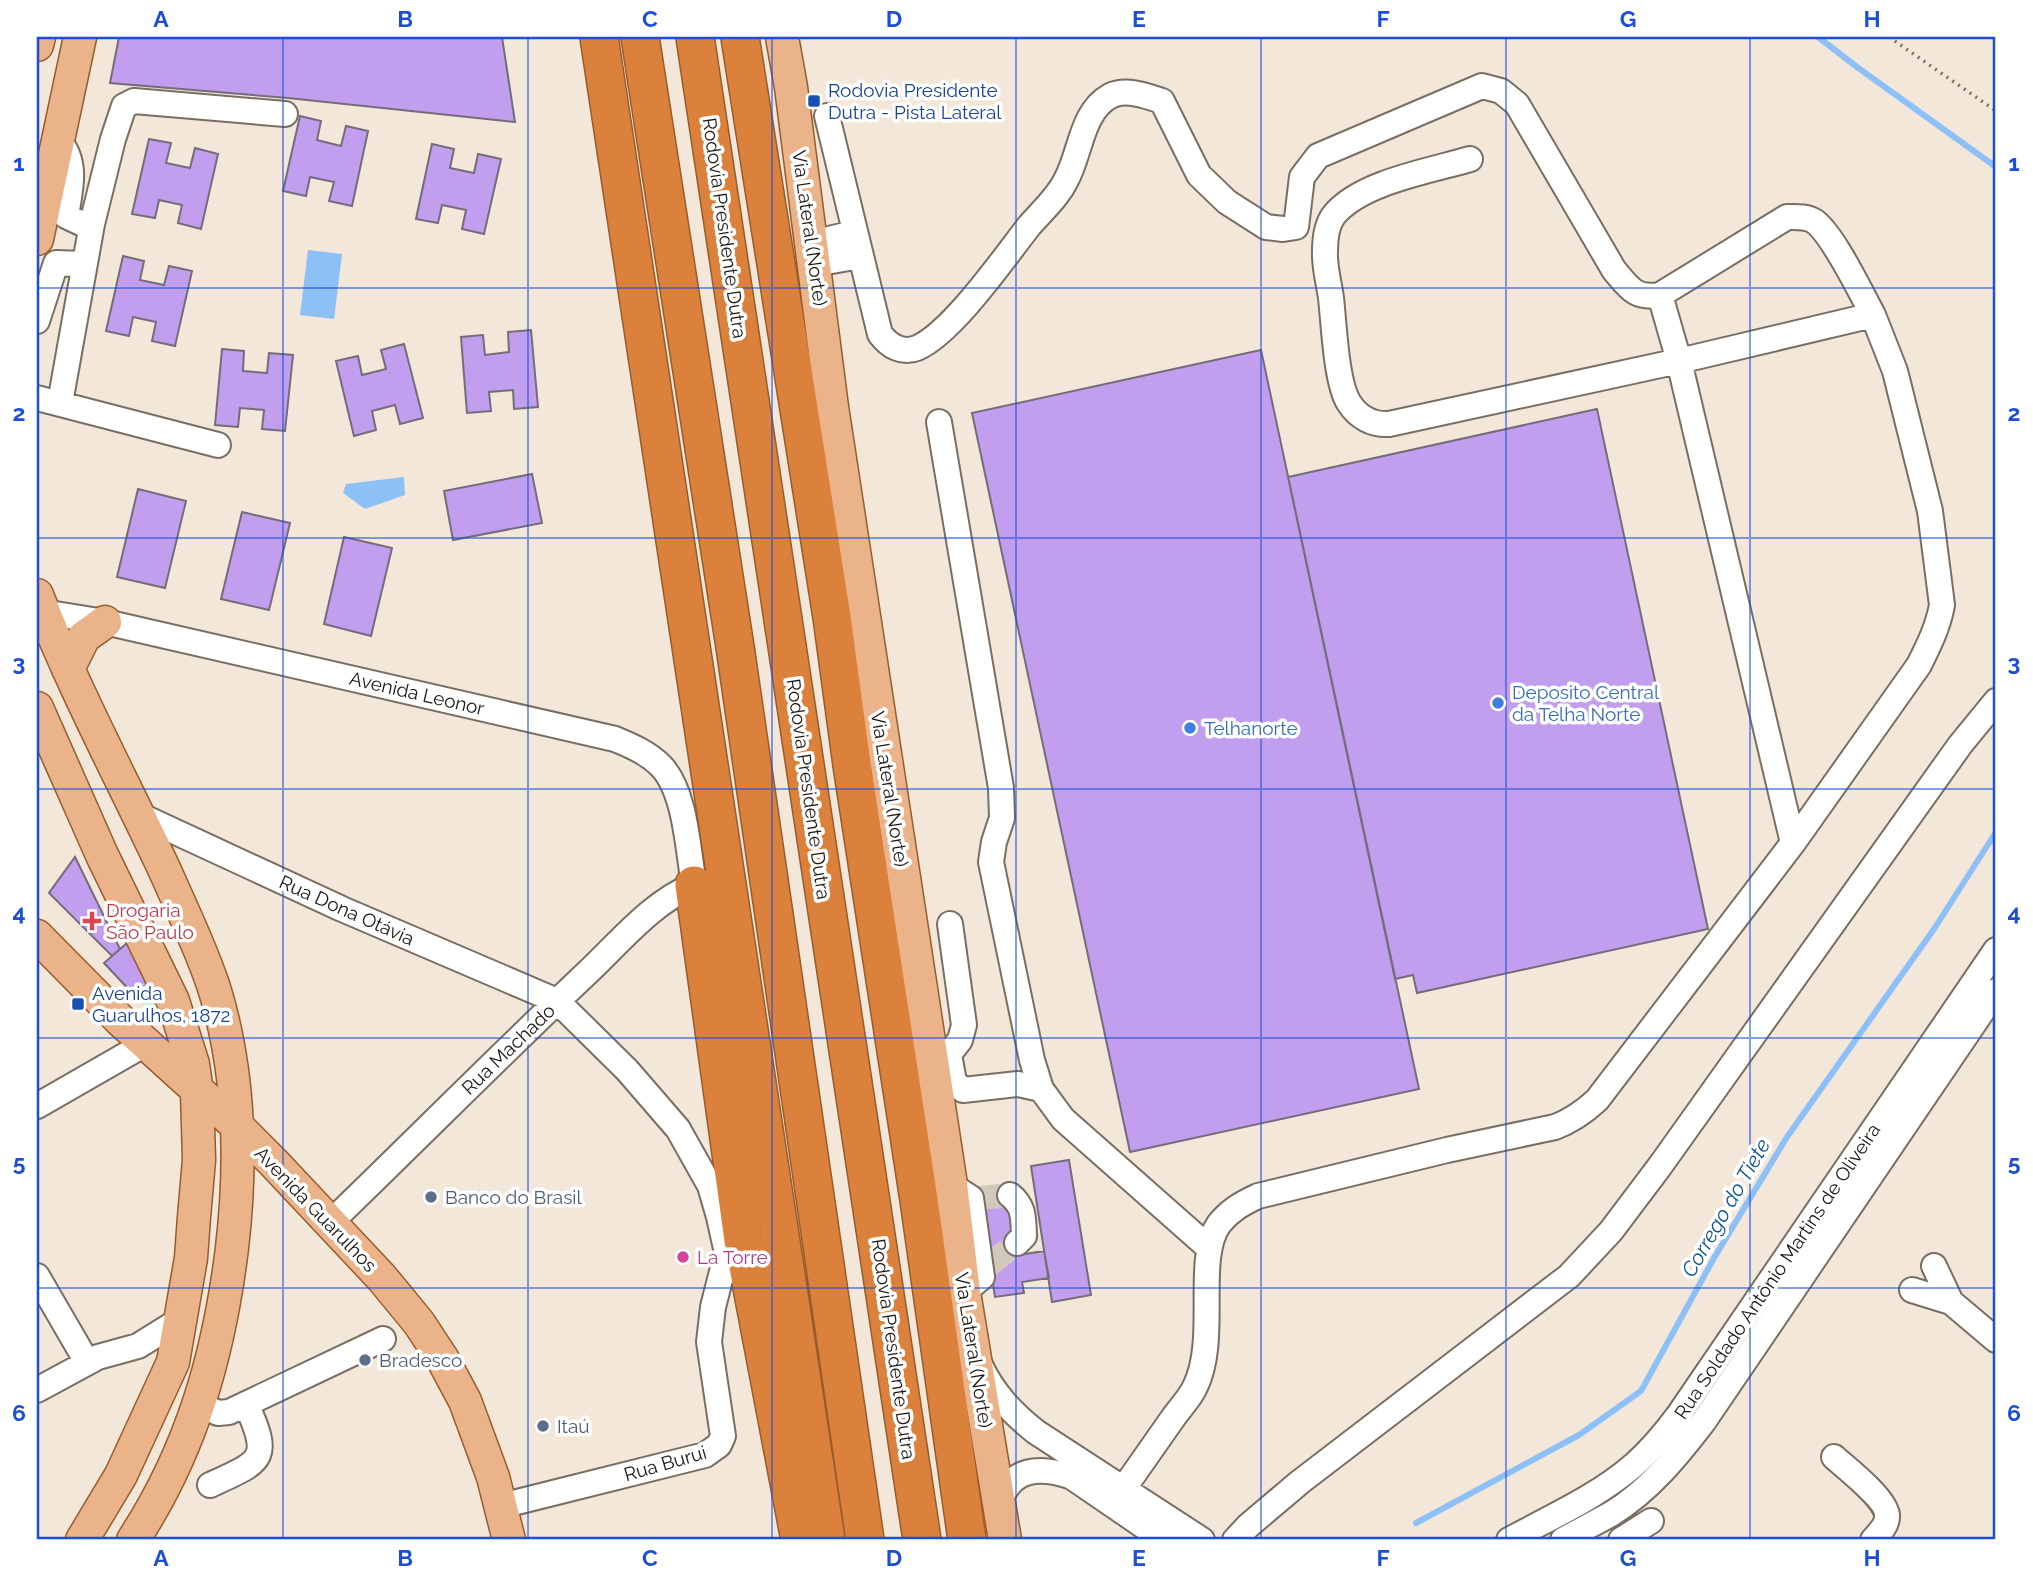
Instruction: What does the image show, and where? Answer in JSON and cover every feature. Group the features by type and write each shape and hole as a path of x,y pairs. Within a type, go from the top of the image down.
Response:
{"highway":[{"path":"599,37 826,1540"},
{"path":"621,37 639,109 656,136"},
{"path":"640,37 735,647 864,1540"},
{"name":"Rodovia Presidente Dutra","path":"695,37 922,1540"},
{"path":"740,37 832,617 967,1540"},
{"path":"694,885 743,1240 800,1540"},
{"path":"909,1136 898,1218 919,1394 941,1540"}],"main road":[{"path":"37,45 39,37"},
{"path":"37,239 80,37"},
{"name":"Via Lateral (Norte)","path":"782,37 814,254 834,421 967,1194 978,1278 974,1351 1005,1540"},
{"path":"39,605 139,815 215,991 247,1144 225,1303 214,1357 182,1451 133,1540"},
{"path":"68,669 84,637 105,622"},
{"path":"37,708 102,855 173,1001 187,1040 197,1092 199,1160 191,1258 173,1363 121,1475 82,1540"},
{"path":"147,947 165,954 173,951 180,938 184,914"},
{"name":"Avenida Guarulhos","path":"37,936 330,1223 382,1278 419,1323 465,1401 497,1492 509,1540"},
{"path":"199,1160 219,1151 247,1144"},
{"path":"191,1258 215,1272 220,1280 225,1303"}],"street":[{"path":"1124,1488 1195,1387 1207,1340 1209,1248 1217,1227 1225,1217 1238,1206 1258,1196 1555,1127 1569,1122 1587,1109 1597,1100 1793,843 1919,665 1937,625 1941,605 1930,511 1895,371 1874,315 1829,239 1815,222 1802,216 1787,217 1660,295 1646,297 1631,291 1614,270 1517,104 1501,91 1482,86 1318,156 1302,177 1296,227"},
{"path":"827,116 880,334 887,343 897,349 918,348 950,324 1066,181 1089,117 1111,96 1140,93 1162,101 1199,175 1227,202 1266,227 1296,227"},
{"path":"218,444 49,401 113,139 124,106 134,101 285,114"},
{"path":"59,141 67,151 72,173 66,216 74,221 92,224"},
{"path":"1470,159 1376,187 1350,200 1332,216 1327,230 1325,253 1345,395 1358,414 1368,421 1389,424 1679,361 1874,315"},
{"path":"1296,227 1325,253"},
{"path":"814,254 857,245"},
{"path":"37,321 56,263 84,264"},
{"path":"1660,295 1679,361 1793,843"},
{"path":"939,422 1002,796 1002,818 991,853 992,863 1032,1060 1041,1089 1063,1119 1081,1137 1209,1248"},
{"name":"Avenida Leonor","path":"39,605 615,739 640,750 663,768 677,793 694,885"},
{"path":"1235,1540 1300,1482 1569,1276 1611,1231 1960,745 1996,701"},
{"name":"Rua Dona Otávia","path":"139,815 342,909 557,1001"},
{"name":"Rua Machado","path":"330,1223 557,1001 662,904 679,891 694,885"},
{"path":"950,924 964,1026 960,1040 949,1055 954,1082 957,1087 969,1091 1018,1084 1041,1089"},
{"name":"Rua Soldado Antônio Martins de Oliveira","path":"1563,1540 1613,1513 1644,1489 1678,1455 1704,1421 1808,1246 1996,950"},
{"name":"Rua Soldado Antônio Martins de Oliveira","path":"1509,1540 1599,1490 1633,1466 1659,1440 1808,1246 1996,991"},
{"path":"557,1001 627,1070 678,1129 710,1186 766,1433 783,1540"},
{"path":"37,1106 145,1044"},
{"path":"1010,1195 1020,1203 1024,1220 1024,1236 1017,1243"},
{"name":"Rua Burui","path":"497,1492 705,1455 719,1445 723,1430 709,1342 713,1307 727,1252"},
{"path":"1934,1266 1951,1302"},
{"path":"37,1276 87,1362"},
{"path":"1912,1290 1951,1302 1996,1340"},
{"path":"37,1390 87,1362 138,1346 180,1320"},
{"path":"200,1404 218,1413 229,1412 383,1339"},
{"path":"138,1346 160,1350 173,1363"},
{"path":"974,1351 987,1380 1015,1416 1202,1540"},
{"path":"210,1485 243,1470 256,1458 260,1450 260,1433 246,1404"},
{"path":"1834,1457 1880,1499 1886,1509 1888,1517 1873,1540"},
{"path":"999,1504 1003,1491 1021,1475 1037,1470 1054,1471 1072,1477 1164,1540"},
{"path":"497,1492 492,1502 498,1540"},
{"path":"1621,1540 1651,1521"}],"path":[{"path":"1889,37 1996,111"}],"green space":[{"path":"151,988 172,1036 139,999 149,997"}],"water":[{"path":"308,250 342,254 334,319 300,315"},
{"path":"404,477 405,495 365,509 343,493 346,484"}],"building":[{"path":"119,37 502,37 515,122 288,98 110,83"},
{"path":"300,116 321,121 317,140 341,146 346,126 368,131 352,206 329,201 334,182 310,177 306,196 283,191"},
{"path":"149,139 171,143 166,163 190,168 195,148 218,154 201,229 178,223 182,205 159,200 155,218 132,214"},
{"path":"432,144 454,149 450,168 474,173 478,154 501,159 484,234 462,229 466,210 442,205 438,223 416,219"},
{"path":"123,256 144,261 140,280 164,285 169,266 192,271 175,346 152,341 156,322 133,317 129,336 106,331"},
{"path":"531,330 538,407 514,409 513,390 489,392 491,411 467,413 461,337 483,335 485,355 509,352 508,332"},
{"path":"404,344 423,418 400,424 395,405 372,411 376,430 354,436 336,361 358,356 362,375 386,369 381,350"},
{"path":"222,349 244,351 243,371 267,373 269,353 293,355 285,431 262,429 264,410 240,408 238,427 215,425"},
{"name":"Telhanorte","path":"1261,350 1419,1089 1130,1152 972,413"},
{"name":"Deposito Central da Telha Norte","path":"1597,409 1708,929 1417,993 1413,975 1395,979 1288,477"},
{"path":"532,474 542,523 453,540 444,491"},
{"path":"138,489 186,501 165,588 117,577"},
{"path":"242,512 290,523 269,610 221,599"},
{"path":"344,537 392,548 371,636 324,624"},
{"name":"Drogaria São Paulo","path":"75,857 120,949 112,956 49,893"},
{"path":"127,943 151,988 149,997 145,999 135,996 104,963"},
{"path":"1069,1160 1091,1295 1052,1302 1031,1166"},
{"path":"1008,1184 1019,1255 1044,1251 1049,1278 1022,1282 1024,1293 995,1297 978,1189"}],"waterway":[{"path":"1818,37 1996,167"},
{"name":"Corrego do Tiete","path":"1416,1523 1579,1435 1641,1391 1714,1258 1787,1137 1934,929 1996,832"}],"tunnel":[{"path":"979,1198 1010,1195"},
{"path":"989,1265 1017,1243"}],"place":[{"name":"Rodovia Presidente Dutra - Pista Lateral","path":"814,101"},
{"name":"Deposito Central da Telha Norte","path":"1498,703"},
{"name":"Telhanorte","path":"1190,728"},
{"name":"Drogaria São Paulo","path":"92,921"},
{"name":"Avenida Guarulhos, 1872","path":"78,1004"},
{"name":"Banco do Brasil","path":"431,1197"},
{"name":"La Torre","path":"683,1257"},
{"name":"Bradesco","path":"365,1360"},
{"name":"Itaú","path":"543,1426"}]}
